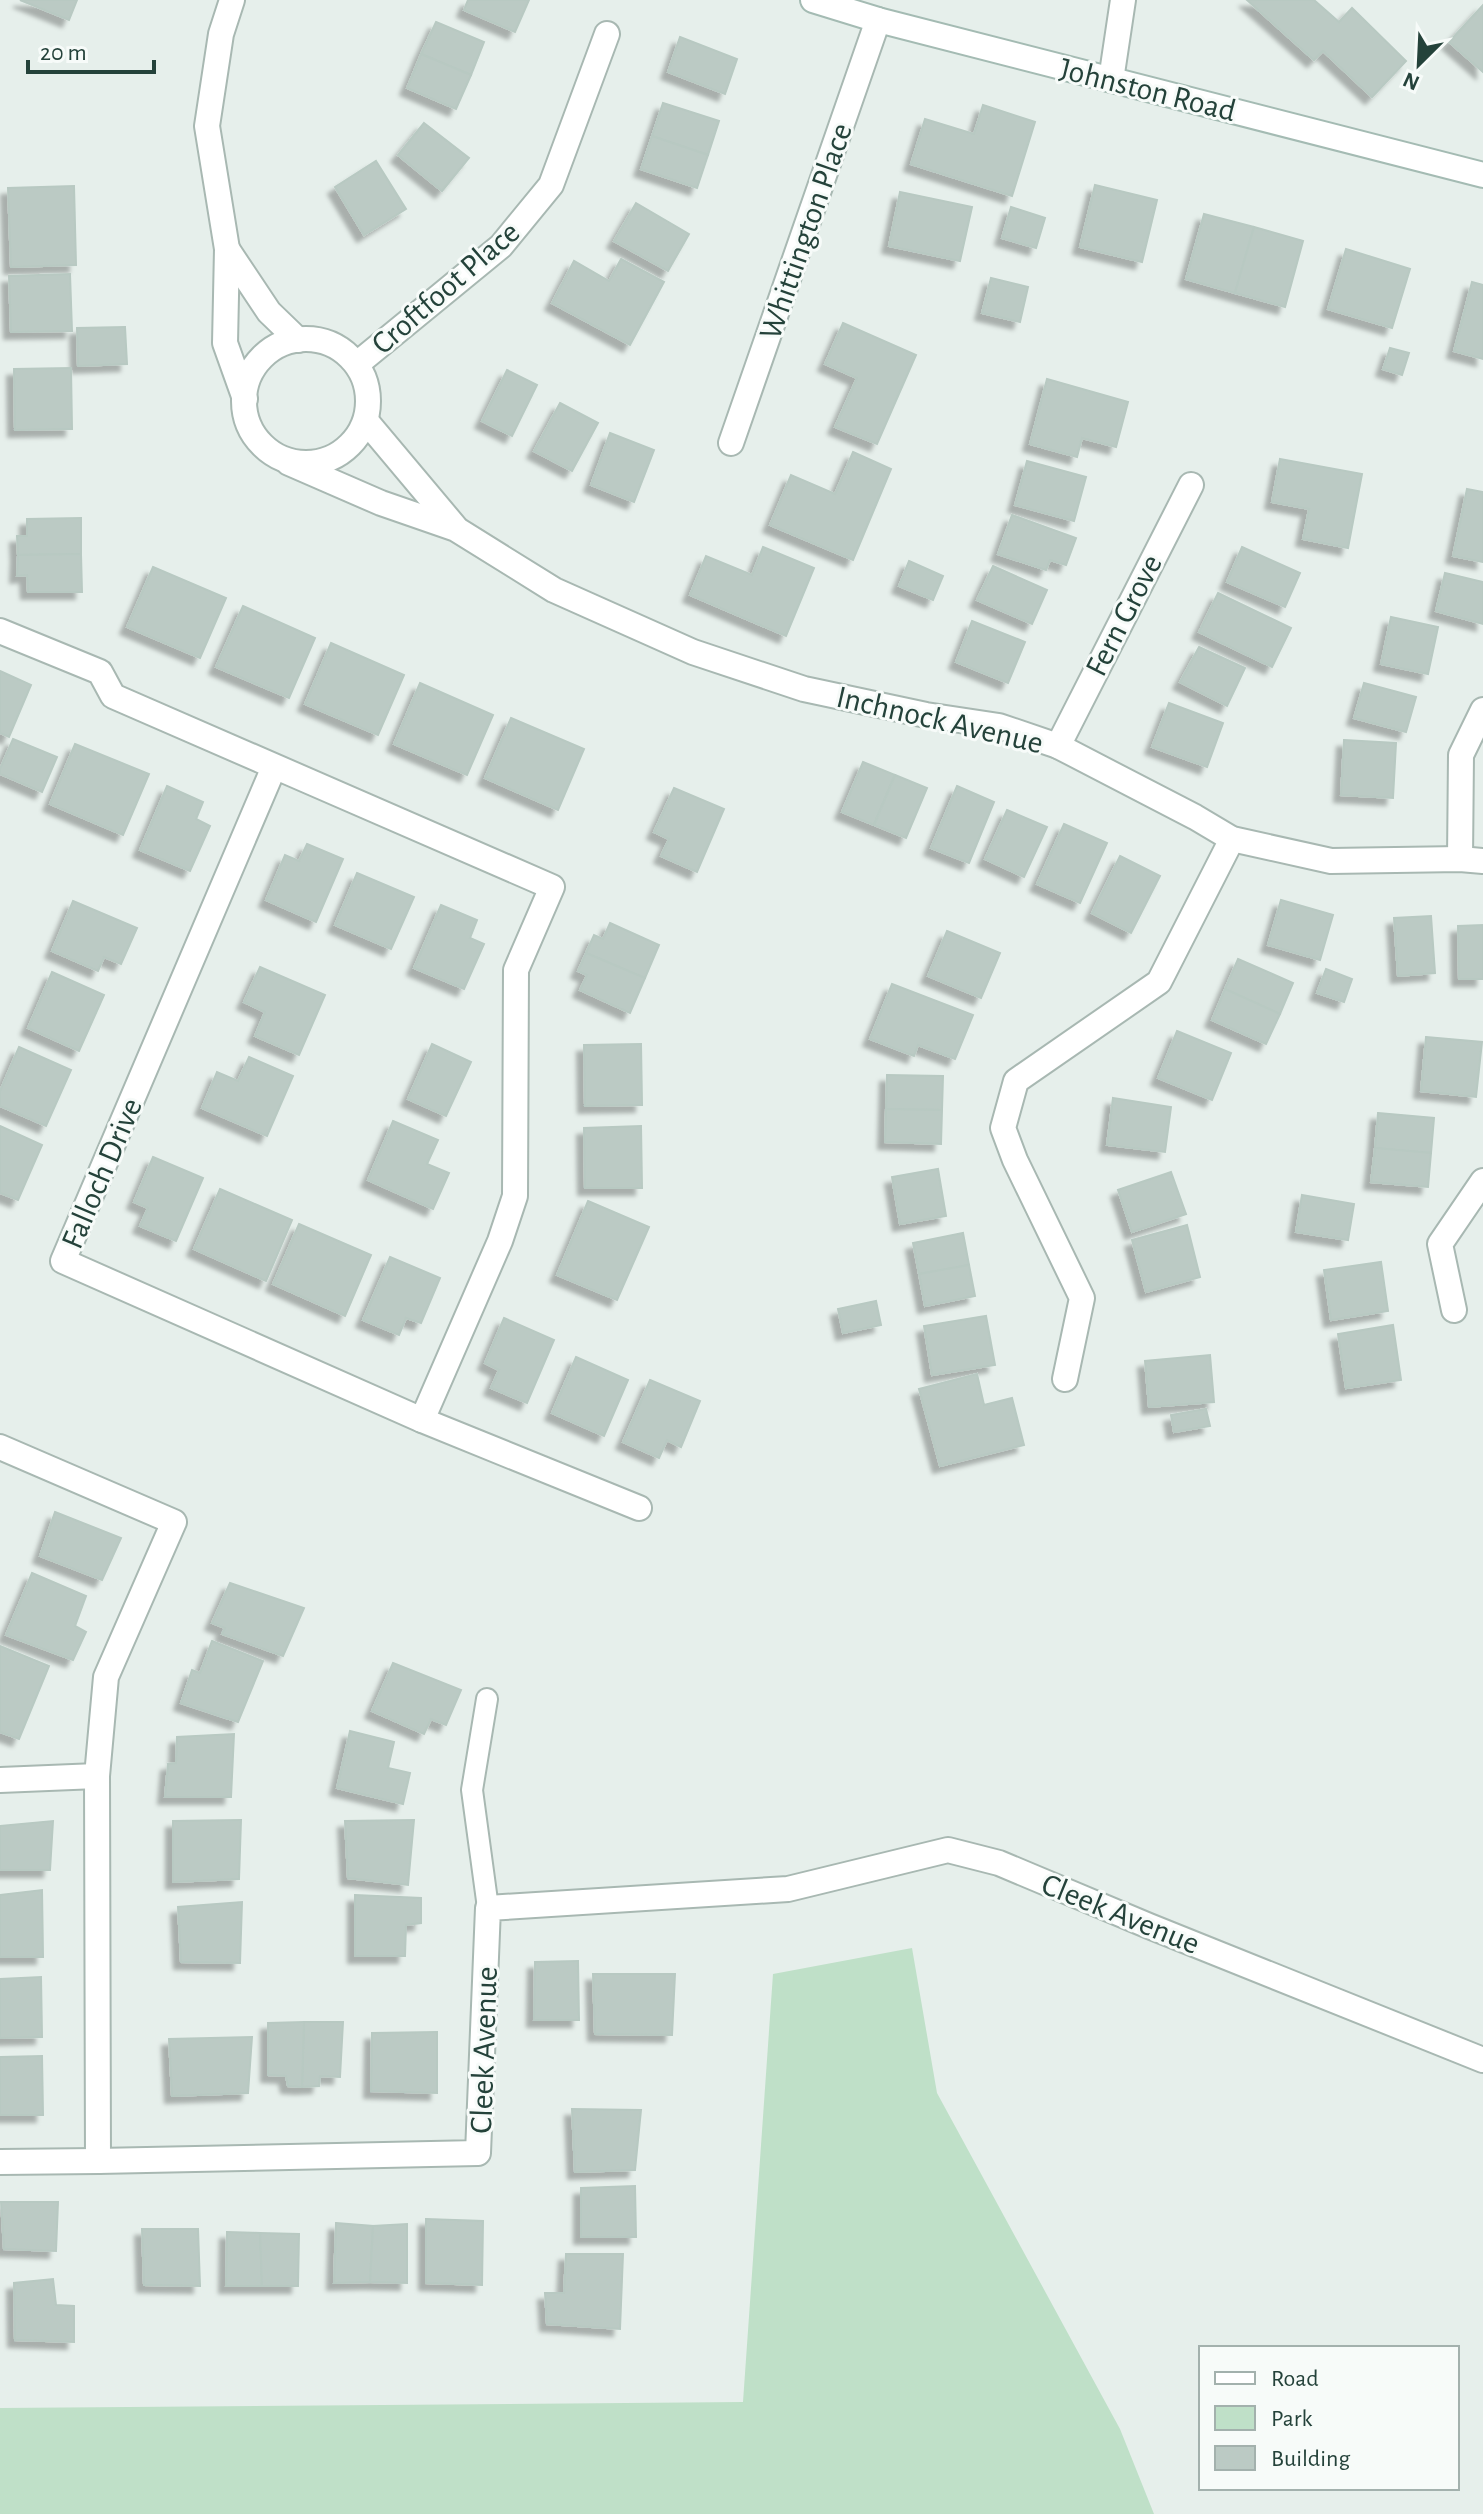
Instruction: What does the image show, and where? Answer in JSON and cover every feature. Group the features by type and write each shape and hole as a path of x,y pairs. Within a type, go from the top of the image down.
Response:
{"street":[{"path":"232,0 221,34 207,126 227,249 225,343 245,399"},
{"name":"Johnston Road","path":"813,0 878,20 1483,175"},
{"path":"1111,80 1123,0"},
{"name":"Whittington Place","path":"731,443 878,20"},
{"name":"Croftfoot Place","path":"357,364 501,246 551,185 607,34"},
{"path":"227,249 269,312 298,340"},
{"path":"311,339 337,346 357,364 368,392 366,421 350,446 322,463 289,463 261,445 245,417 245,384 262,356 285,342 298,340 311,339"},
{"name":"Inchnock Avenue","path":"366,421 456,529"},
{"name":"Inchnock Avenue","path":"289,463 381,503 456,529 554,590 693,652 804,689 926,715 999,726 1058,746 1232,839 1331,861 1472,860"},
{"name":"Fern Grove","path":"1058,746 1191,485"},
{"path":"0,631 100,672 113,696 552,887 516,970 515,1196 500,1241 422,1420"},
{"path":"1472,860 1461,755 1483,710"},
{"name":"Falloch Drive","path":"274,767 63,1261 422,1420 639,1508"},
{"path":"1065,1379 1082,1298 1015,1160 1003,1128 1016,1081 1159,982 1232,839"},
{"path":"1454,1310 1440,1244 1483,1181"},
{"path":"0,1447 174,1522 106,1677 97,1776 98,2161 0,2162"},
{"path":"0,1780 97,1776"},
{"name":"Cleek Avenue","path":"98,2161 478,2153 488,1908 788,1889 948,1850 999,1863 1483,2060"}],"lane":[{"path":"487,1699 472,1790 488,1908"}],"green space":[{"path":"912,1948 937,2093 1120,2429 1154,2514 0,2514 0,2408 743,2402 773,1974"}],"building":[{"path":"20,0 77,0 69,20"},
{"path":"468,0 529,0 515,32 464,10"},
{"path":"1247,0 1314,0 1339,22 1352,8 1406,61 1372,97 1323,51 1314,60"},
{"path":"1483,5 1483,72 1449,42"},
{"path":"436,22 484,42 471,75 421,54"},
{"path":"680,37 737,59 725,94 668,72"},
{"path":"421,54 471,75 456,109 407,88"},
{"path":"663,103 719,121 708,155 652,136"},
{"path":"983,105 1035,122 1012,196 911,164 925,119 974,134"},
{"path":"424,123 469,158 442,191 398,155"},
{"path":"652,136 708,155 697,188 641,169"},
{"path":"376,161 406,209 364,235 335,187"},
{"path":"1095,185 1157,200 1142,262 1080,247"},
{"path":"74,186 76,265 11,267 8,188"},
{"path":"900,192 972,207 960,261 889,246"},
{"path":"636,203 689,234 668,271 614,241"},
{"path":"1011,207 1045,218 1036,248 1002,238"},
{"path":"1204,214 1254,227 1235,293 1186,279"},
{"path":"1254,227 1303,241 1285,307 1235,293"},
{"path":"1346,249 1410,269 1392,328 1328,309"},
{"path":"621,259 664,282 630,345 552,303 574,261 609,281"},
{"path":"70,274 72,331 11,332 9,276"},
{"path":"991,278 1028,287 1020,322 982,313"},
{"path":"1472,282 1483,285 1483,359 1454,351"},
{"path":"843,323 916,355 877,444 835,427 857,378 825,364"},
{"path":"125,327 127,364 78,366 77,328"},
{"path":"1390,348 1409,353 1402,375 1383,369"},
{"path":"71,368 72,429 15,430 14,369"},
{"path":"507,370 537,385 512,436 482,421"},
{"path":"1047,379 1128,402 1116,447 1082,438 1077,457 1030,444"},
{"path":"560,403 598,423 572,471 534,451"},
{"path":"610,433 654,450 634,502 591,485"},
{"path":"853,452 891,469 853,560 770,525 791,475 835,494"},
{"path":"1280,459 1362,474 1348,548 1303,539 1309,509 1272,502"},
{"path":"1027,461 1086,477 1074,521 1015,505"},
{"path":"1467,489 1483,492 1483,562 1453,556"},
{"path":"1012,515 1076,538 1066,565 1050,560 1046,570 998,554"},
{"path":"81,518 81,554 18,555 17,536 27,536 27,519"},
{"path":"763,547 814,568 786,636 690,595 706,556 752,575"},
{"path":"1242,547 1300,573 1285,607 1227,582"},
{"path":"81,554 82,592 28,592 27,575 17,576 18,555"},
{"path":"909,561 943,576 933,600 899,586"},
{"path":"993,566 1047,590 1032,624 977,600"},
{"path":"153,567 226,598 200,658 127,627"},
{"path":"1445,573 1483,582 1483,624 1436,611"},
{"path":"1218,593 1291,628 1272,667 1199,632"},
{"path":"243,606 315,638 289,698 216,667"},
{"path":"1391,617 1438,627 1428,674 1381,664"},
{"path":"972,621 1025,642 1008,683 956,662"},
{"path":"331,643 404,675 378,735 305,704"},
{"path":"1199,647 1245,668 1227,706 1180,682"},
{"path":"0,671 31,685 9,737 0,733"},
{"path":"420,683 493,715 467,775 394,744"},
{"path":"1364,683 1416,697 1406,732 1354,718"},
{"path":"1169,703 1223,723 1207,767 1152,747"},
{"path":"511,718 584,749 558,810 485,778"},
{"path":"13,739 57,757 42,792 0,774"},
{"path":"1344,740 1396,743 1393,798 1341,795"},
{"path":"75,744 149,774 123,835 50,804"},
{"path":"863,762 895,775 874,825 842,812"},
{"path":"895,775 927,788 906,838 874,825"},
{"path":"167,786 203,802 196,819 210,826 190,871 140,850"},
{"path":"957,786 994,802 969,863 931,848"},
{"path":"674,788 724,809 697,872 661,856 669,839 654,832"},
{"path":"1007,810 1047,827 1024,877 985,859"},
{"path":"1064,824 1107,843 1080,903 1037,884"},
{"path":"307,844 343,859 316,922 266,900 285,855 299,861"},
{"path":"1120,856 1160,876 1131,933 1092,913"},
{"path":"357,873 414,897 391,949 335,925"},
{"path":"1281,900 1333,915 1320,960 1268,945"},
{"path":"73,901 137,928 121,964 104,957 98,971 52,951"},
{"path":"441,905 477,920 470,938 484,944 464,989 414,968"},
{"path":"1431,916 1435,973 1398,976 1394,918"},
{"path":"610,923 659,945 645,978 586,953 594,935 603,939"},
{"path":"1483,925 1483,979 1459,979 1458,926"},
{"path":"947,931 1000,953 981,998 928,976"},
{"path":"586,953 645,978 630,1013 580,990 587,975 578,971"},
{"path":"1238,959 1293,983 1280,1014 1225,989"},
{"path":"260,967 325,995 299,1055 255,1036 265,1012 244,1002"},
{"path":"1326,969 1352,979 1344,1002 1317,993"},
{"path":"52,972 104,995 79,1051 28,1028"},
{"path":"892,984 973,1015 955,1059 918,1045 914,1056 870,1039"},
{"path":"1225,989 1280,1014 1266,1044 1212,1020"},
{"path":"1177,1031 1231,1053 1212,1100 1158,1078"},
{"path":"1426,1037 1482,1042 1476,1097 1421,1091"},
{"path":"432,1044 471,1062 446,1116 408,1099"},
{"path":"641,1044 642,1105 585,1106 584,1045"},
{"path":"19,1047 71,1070 46,1126 0,1106 0,1091"},
{"path":"249,1057 293,1076 267,1136 202,1108 217,1072 238,1081"},
{"path":"887,1075 943,1076 942,1110 886,1109"},
{"path":"1113,1098 1171,1107 1165,1152 1107,1145"},
{"path":"886,1109 942,1110 941,1144 885,1142"},
{"path":"1378,1113 1434,1118 1431,1153 1375,1148"},
{"path":"393,1121 438,1140 427,1164 449,1173 433,1209 368,1180"},
{"path":"0,1126 42,1145 18,1200 0,1193"},
{"path":"641,1126 642,1188 585,1188 584,1128"},
{"path":"1375,1148 1431,1153 1428,1187 1371,1182"},
{"path":"153,1157 203,1178 176,1241 140,1226 148,1208 134,1202"},
{"path":"938,1169 946,1216 900,1224 892,1177"},
{"path":"1171,1172 1186,1214 1132,1232 1118,1190"},
{"path":"220,1189 292,1220 266,1281 194,1249"},
{"path":"1302,1195 1354,1204 1348,1240 1296,1232"},
{"path":"588,1201 649,1227 617,1300 557,1275"},
{"path":"299,1224 371,1255 345,1316 273,1284"},
{"path":"1187,1225 1200,1277 1146,1292 1132,1240"},
{"path":"963,1233 969,1265 919,1274 913,1243"},
{"path":"390,1257 440,1278 421,1323 406,1318 399,1335 363,1320"},
{"path":"1381,1262 1388,1311 1331,1320 1324,1270"},
{"path":"969,1265 975,1296 925,1306 919,1274"},
{"path":"876,1301 881,1325 843,1333 838,1309"},
{"path":"986,1316 995,1365 932,1375 924,1326"},
{"path":"504,1318 554,1340 527,1403 491,1388 499,1370 485,1363"},
{"path":"1393,1325 1401,1380 1346,1388 1338,1334"},
{"path":"1210,1355 1214,1402 1149,1407 1145,1361"},
{"path":"576,1357 628,1380 604,1436 552,1413"},
{"path":"977,1374 984,1405 1012,1398 1024,1445 940,1466 919,1389"},
{"path":"650,1380 700,1401 681,1447 667,1440 659,1458 623,1442"},
{"path":"1206,1409 1210,1426 1174,1432 1171,1415"},
{"path":"55,1512 121,1538 102,1580 40,1556"},
{"path":"32,1573 86,1596 75,1626 86,1632 73,1660 6,1635"},
{"path":"230,1583 304,1608 283,1656 222,1634 225,1628 212,1623"},
{"path":"212,1641 263,1661 238,1722 181,1703 192,1670 200,1673"},
{"path":"0,1646 49,1666 19,1739 0,1732"},
{"path":"393,1663 461,1690 446,1725 431,1719 424,1734 372,1711"},
{"path":"350,1731 394,1742 388,1768 410,1773 403,1804 337,1788"},
{"path":"234,1734 231,1797 165,1797 168,1764 176,1763 177,1737"},
{"path":"241,1820 239,1879 173,1882 173,1821"},
{"path":"414,1820 408,1885 348,1878 345,1821"},
{"path":"53,1821 50,1870 0,1870 0,1826"},
{"path":"42,1890 43,1957 0,1957 0,1895"},
{"path":"355,1895 421,1898 421,1923 406,1925 405,1956 355,1956"},
{"path":"242,1902 240,1963 181,1962 178,1907"},
{"path":"578,1961 579,2020 534,2020 535,1962"},
{"path":"593,1974 675,1974 672,2035 595,2034"},
{"path":"41,1977 42,2037 0,2038 0,1979"},
{"path":"304,2022 343,2022 340,2077 320,2076 319,2086 302,2087"},
{"path":"304,2022 302,2087 288,2086 286,2076 268,2075 268,2023"},
{"path":"437,2032 437,2093 371,2091 372,2033"},
{"path":"252,2037 248,2093 172,2096 169,2039"},
{"path":"42,2056 43,2115 0,2115 0,2057"},
{"path":"572,2109 641,2110 635,2170 575,2172"},
{"path":"635,2186 636,2237 581,2237 581,2188"},
{"path":"1,2202 58,2202 56,2251 4,2249"},
{"path":"426,2219 483,2221 482,2285 426,2283"},
{"path":"336,2223 373,2226 370,2282 334,2283"},
{"path":"407,2224 407,2283 370,2282 373,2226"},
{"path":"142,2229 198,2229 200,2286 144,2285"},
{"path":"227,2232 260,2233 262,2286 226,2286"},
{"path":"260,2233 299,2234 298,2286 262,2286"},
{"path":"566,2254 623,2254 620,2329 547,2324 545,2293 564,2293"},
{"path":"53,2279 56,2305 74,2306 74,2342 15,2340 14,2283"}]}
